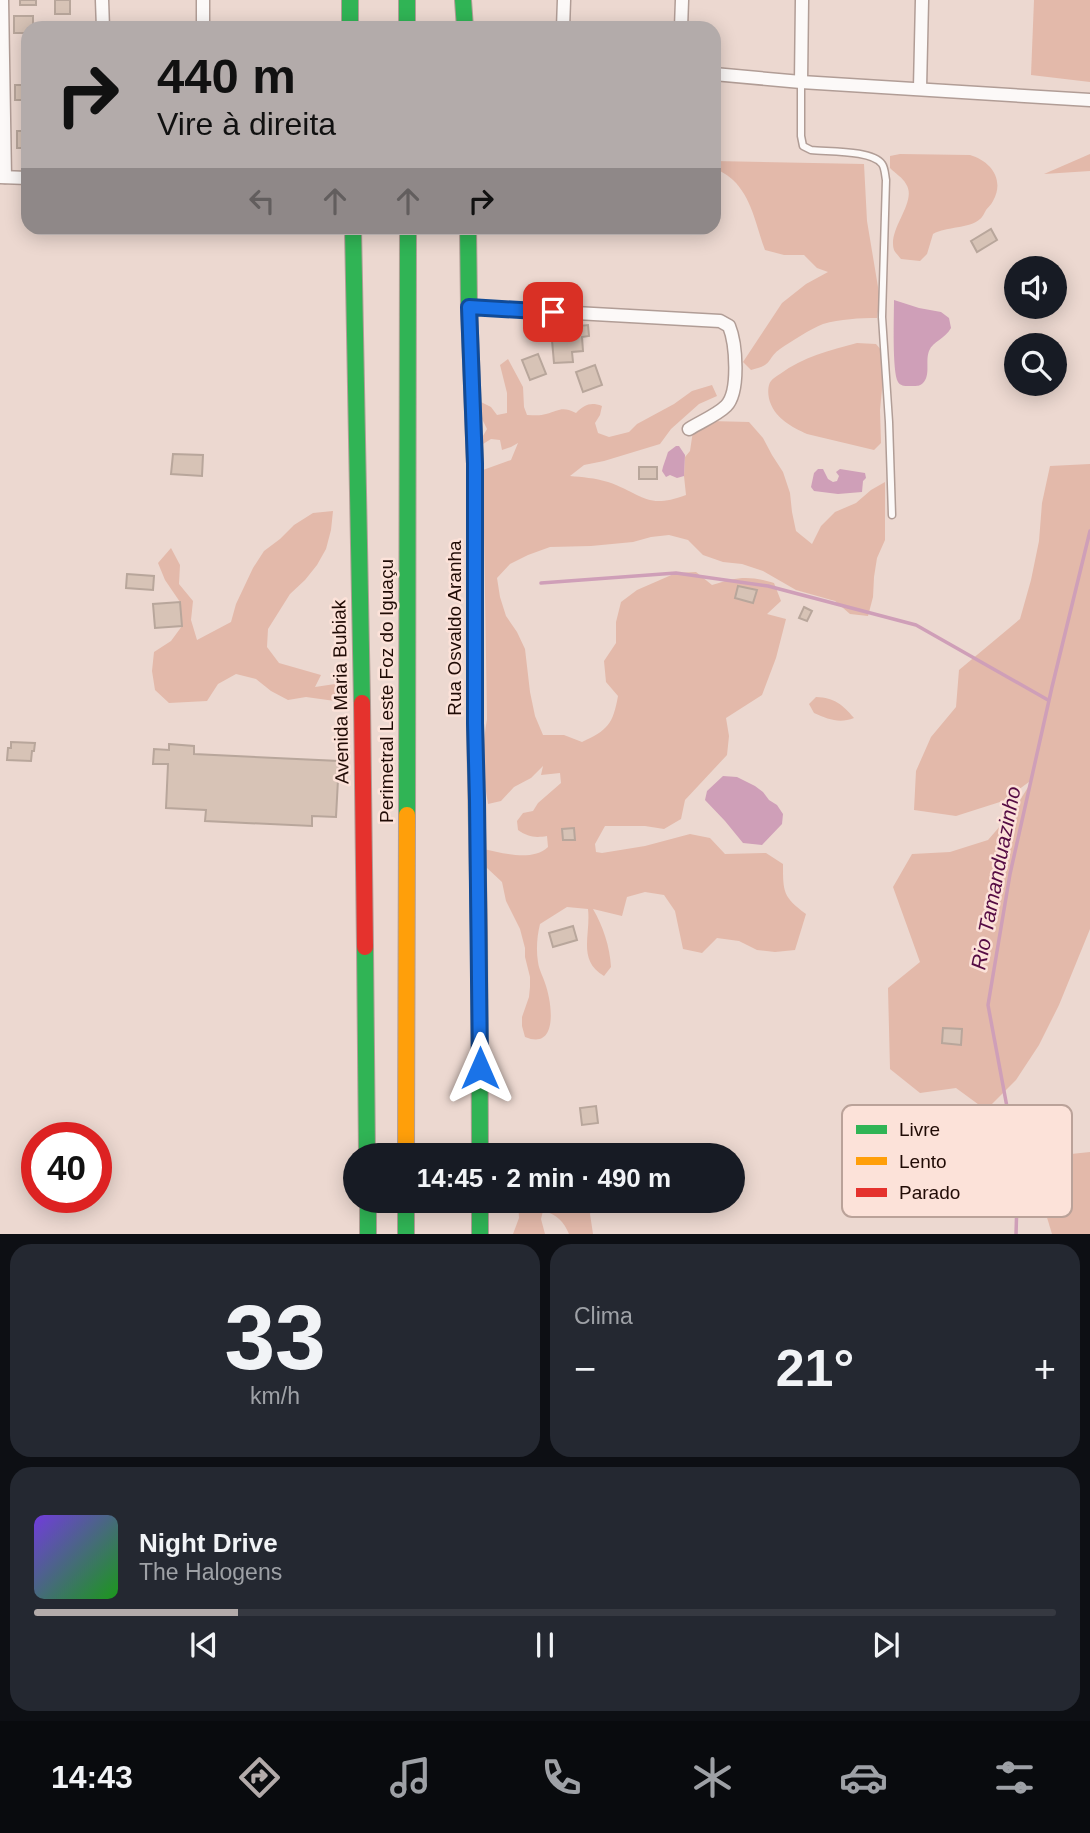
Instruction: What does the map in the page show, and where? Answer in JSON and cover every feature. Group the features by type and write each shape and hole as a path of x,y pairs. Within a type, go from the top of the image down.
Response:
{"main road":[{"path":"351,0 351,21"},
{"path":"407,0 407,21"},
{"path":"463,0 464,21"},
{"name":"Avenida Maria Bubiak","path":"353,235 367,1143"},
{"name":"Perimetral Leste Foz do Iguaçu","path":"406,1143 408,235"},
{"name":"Rua Osvaldo Aranha","path":"468,235 475,477 480,1143"},
{"path":"368,1213 368,1234"},
{"path":"406,1213 406,1234"},
{"path":"480,1213 480,1234"}],"street":[{"path":"2,0 2,177 21,178"},
{"path":"102,0 103,21"},
{"path":"203,0 203,21"},
{"path":"563,21 564,0"},
{"path":"681,21 682,0"},
{"path":"801,82 802,0"},
{"path":"920,88 922,0"},
{"path":"721,75 1090,100"},
{"path":"469,307 720,321 729,326 733,337 733,392 726,407 689,429"}],"lane":[{"path":"801,82 800,136 803,146 811,150 871,156 884,167 886,180 882,317 892,515"}],"shaded area":[{"path":"1034,0 1090,0 1090,82 1031,75"},
{"path":"1090,154 1090,171 1044,174"},
{"path":"970,155 990,167 997,179 996,193 981,218 970,224 933,234 927,254 920,261 901,259 894,250 895,233 906,207 909,191 906,184 890,168 890,156"},
{"path":"721,161 864,164 867,221 880,299 877,318 823,324 780,349 767,364 751,370 743,362 782,303 806,284 828,272 817,268 804,255 784,255 765,250 745,195 721,172"},
{"path":"894,300 941,312 949,318 951,328 931,348 927,376 918,386 901,385 896,376"},
{"path":"857,343 876,344 882,351 881,443 874,450 801,431 780,418 769,397 768,388 771,381 789,368 817,355"},
{"path":"508,359 523,387 527,415 541,415 564,409 576,413 591,404 602,406 595,423 598,433 609,437 629,432 637,424 692,391 712,385 717,396 699,404 671,429 660,444 584,465 570,476 608,482 653,501 673,499 686,495 685,457 690,451 693,431 710,421 749,422 763,438 783,472 790,493 796,531 812,544 821,526 835,512 856,503 885,482 885,540 877,558 868,616 850,614 835,601 796,590 763,571 703,555 688,540 669,535 633,542 550,547 510,564 497,578 506,616 525,649 535,716 543,735 564,735 582,742 603,730 614,713 618,696 606,682 604,661 616,643 616,622 621,602 637,590 676,573 696,572 712,585 736,579 757,579 774,583 781,601 767,614 786,619 776,658 762,695 726,718 729,736 727,755 685,800 681,819 664,829 605,826 595,844 596,852 602,853 645,846 690,834 710,838 725,854 766,853 783,864 786,893 806,914 795,950 757,950 739,941 717,938 702,953 683,949 675,911 664,895 645,892 627,897 622,916 593,909 609,952 611,967 604,976 596,970 588,955 588,909 567,907 540,924 537,957 551,1012 548,1031 543,1037 536,1039 525,1037 522,1026 522,1017 529,997 530,977 520,929 506,901 502,882 487,868 482,859 483,849 526,855 541,852 548,847 547,836 525,834 518,830 517,821 523,813 533,811 538,803 561,783 560,773 541,775 543,766 531,778 514,787 501,801 488,804 484,761 487,719 483,470 511,460 518,443 502,450 500,440 491,439 483,444 480,441 487,429 478,411 481,402 491,407 497,415 507,413 507,393 500,365"},
{"path":"679,446 685,455 684,476 666,477 662,471 664,464 668,452"},
{"path":"1090,464 1090,929 1059,1005 1039,1045 1016,1080 991,1105 979,1105 956,1088 920,1093 890,1069 888,988 920,962 893,887 912,854 950,852 988,840 1014,810 1033,779 1003,801 956,816 914,810 916,771 931,737 956,707 959,670 1020,619 1039,541 1042,503 1050,466"},
{"path":"823,469 828,479 833,482 837,481 839,476 836,472 840,469 865,473 862,492 838,494 814,491 811,487 814,473"},
{"path":"333,511 326,549 305,580 290,594 268,629 267,647 279,663 321,675 315,687 335,684 342,702 306,697 288,700 256,679 236,674 218,684 207,701 169,703 155,690 152,671 154,652 171,641 182,626 180,602 165,580 158,563 171,548 180,565 179,584 193,601 191,620 197,640 231,622 236,604 264,551 294,525 313,513"},
{"path":"816,697 838,703 854,718 838,721 814,713 809,704"},
{"path":"723,776 737,777 755,786 777,805 783,814 782,824 762,845 743,843 705,800 707,791"},
{"path":"1090,1152 1090,1234 1052,1234 1047,1217 1072,1217 1072,1154"},
{"path":"519,1213 542,1213 541,1219 545,1234 513,1234"},
{"path":"549,1213 590,1213 593,1234 569,1234 565,1226"}],"building":[{"path":"20,0 36,0 36,5 20,5"},
{"path":"55,0 70,0 70,14 55,14"},
{"path":"14,16 33,16 33,21 21,21 21,33 14,33"},
{"path":"15,85 21,85 21,100 15,100"},
{"path":"17,131 21,131 21,148 17,148"},
{"path":"991,229 997,240 977,252 971,241"},
{"path":"588,325 589,336 582,337 583,351 572,352 573,362 554,363 551,329"},
{"path":"538,354 546,374 530,380 522,360"},
{"path":"595,365 602,385 583,392 576,372"},
{"path":"173,454 203,455 202,476 171,474"},
{"path":"639,467 657,467 657,479 639,479"},
{"path":"127,574 154,576 153,590 126,588"},
{"path":"738,586 757,590 753,603 735,598"},
{"path":"180,602 182,626 155,628 153,604"},
{"path":"804,607 812,611 807,621 799,618"},
{"path":"11,742 35,743 31,761 7,760"},
{"path":"169,744 194,746 194,754 339,761 336,817 312,816 312,826 205,821 206,810 166,808 168,764 153,764 154,749 169,750"},
{"path":"574,828 575,840 563,840 562,829"},
{"path":"573,926 577,940 553,947 549,933"},
{"path":"943,1028 962,1029 961,1045 942,1043"},
{"path":"596,1106 598,1123 582,1125 580,1108"}],"waterway":[{"name":"Rio Tamanduazinho","path":"1007,1105 988,1005 1010,874 1090,531"},
{"path":"541,583 676,573 768,586 916,625 1048,700"},
{"name":"Rio Tamanduazinho","path":"1016,1234 1017,1217"}],"traffic: fast":[{"path":"350,0 350,21"},
{"path":"407,0 407,21"},
{"path":"463,0 464,21"},
{"path":"353,235 362,703"},
{"path":"407,815 408,235"},
{"path":"468,235 475,464 480,1143"},
{"path":"365,947 367,1143"},
{"path":"368,1213 368,1234"},
{"path":"406,1213 406,1234"},
{"path":"480,1213 480,1234"}],"traffic: slow":[{"path":"406,1143 407,815"}],"traffic: jam":[{"path":"362,703 365,947"}],"route":[{"path":"480,1068 475,723 475,464 469,307 553,312"}]}
